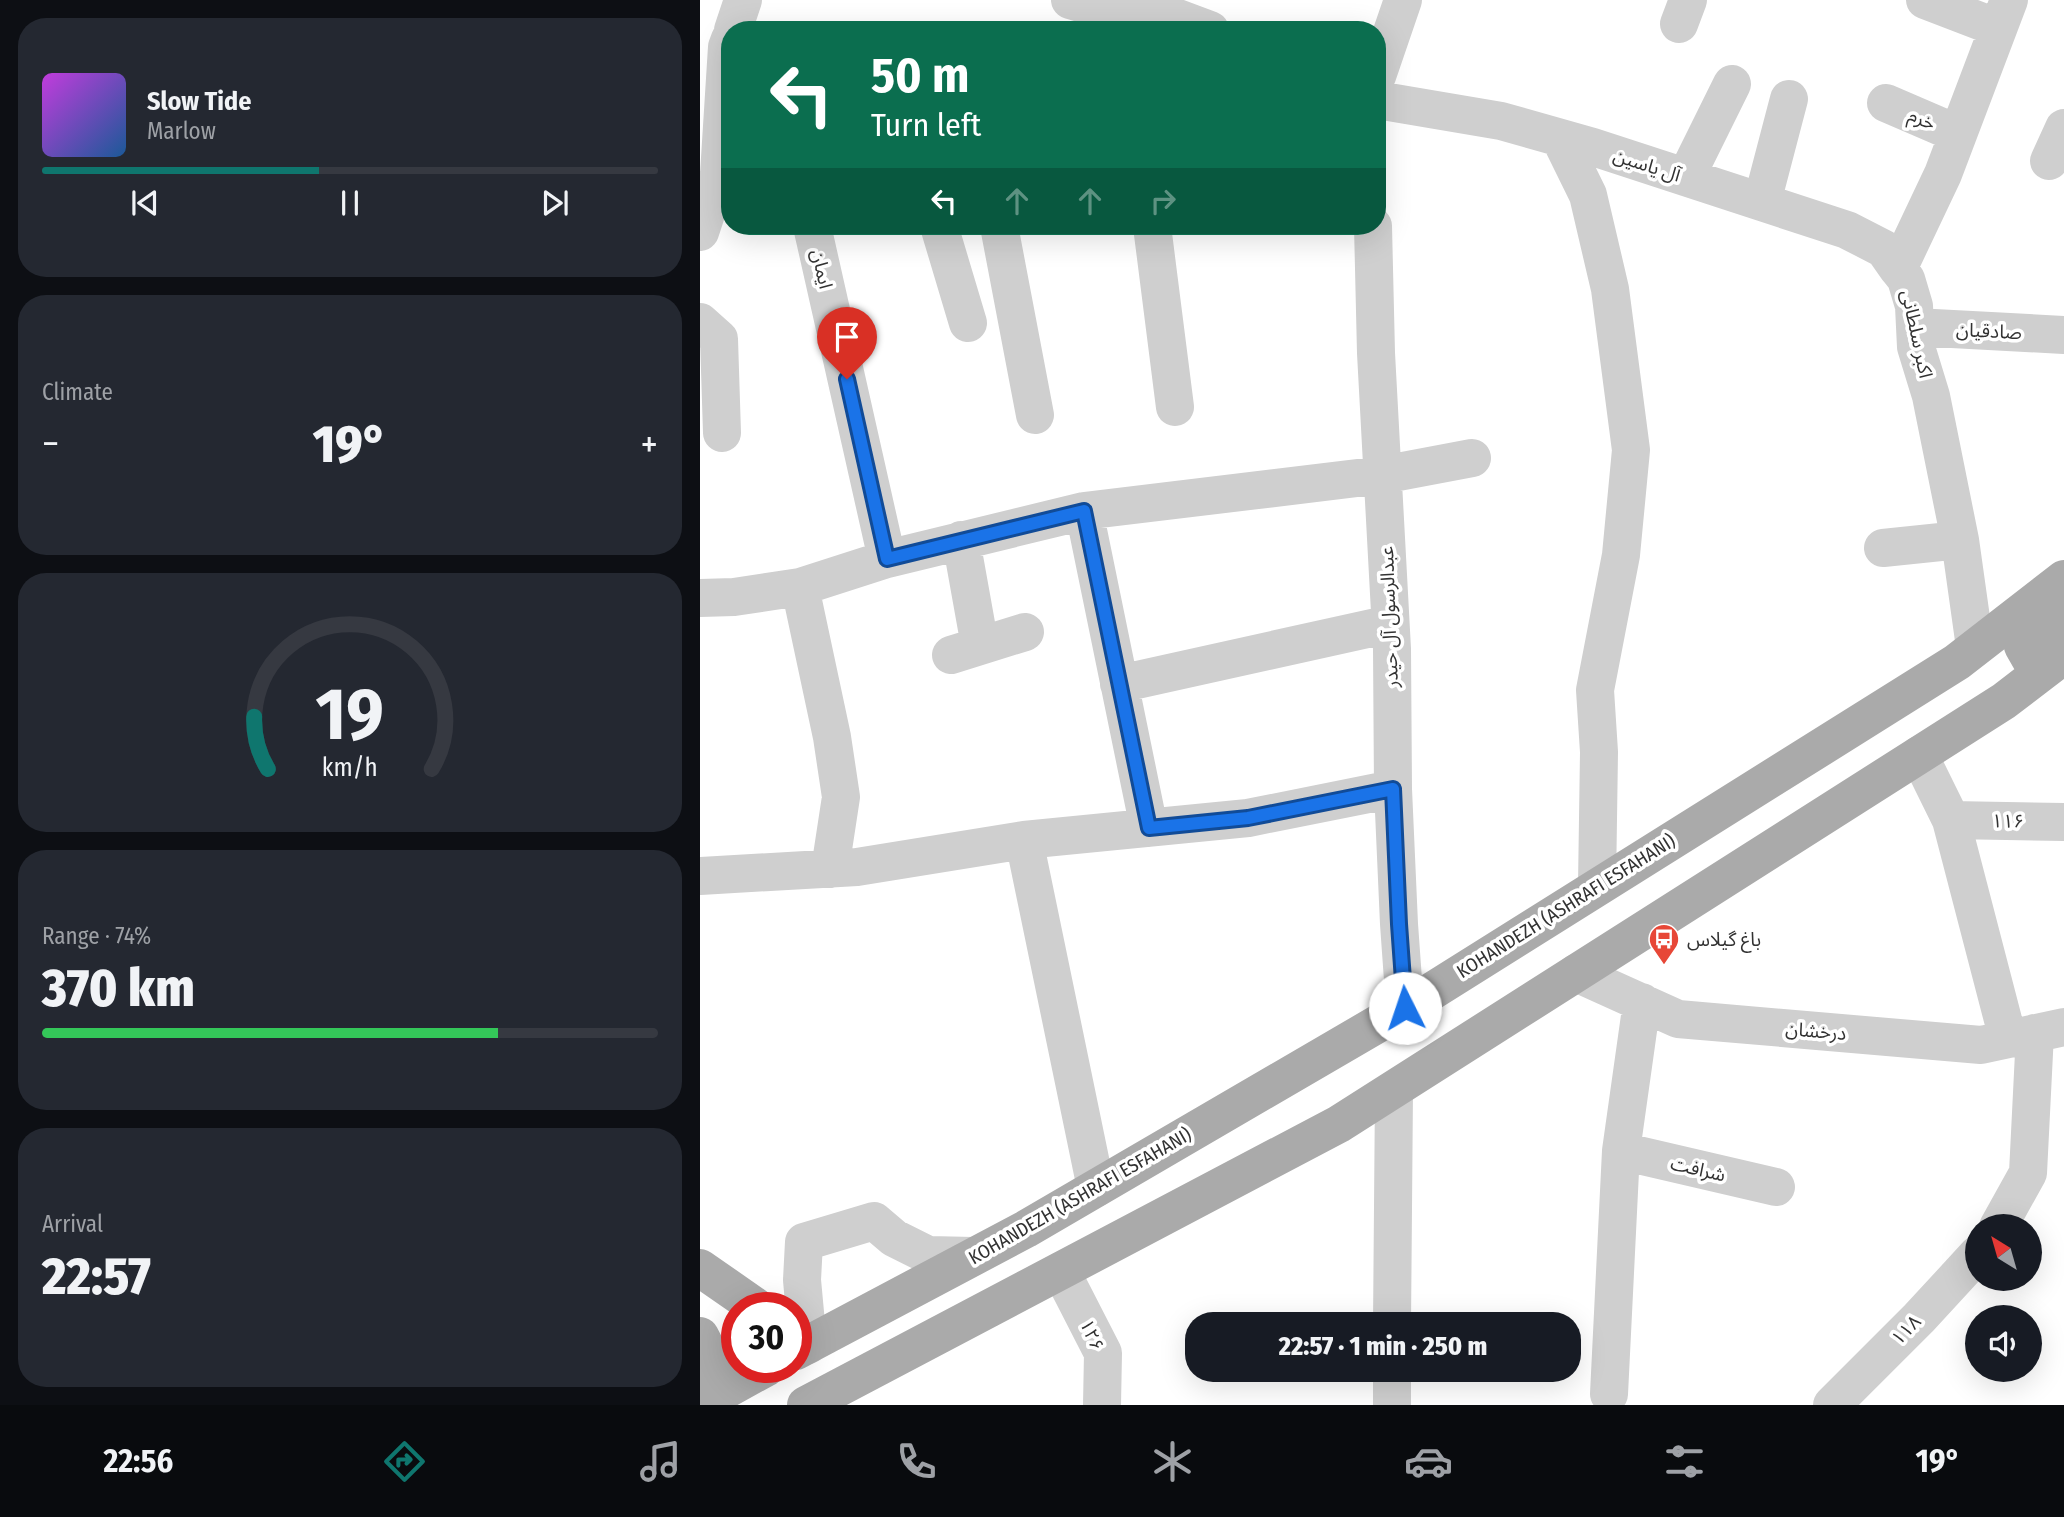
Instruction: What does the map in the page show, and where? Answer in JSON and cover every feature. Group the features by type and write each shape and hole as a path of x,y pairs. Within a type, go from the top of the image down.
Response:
{"main road":[{"name":"KOHANDEZH (ASHRAFI ESFAHANI)","path":"812,1338 974,1256 1405,1008 1966,654 2064,579"},
{"path":"806,1405 1339,1125 2004,701 2052,665 2023,646 2064,614"},
{"path":"1670,914 1736,854 1951,714 1978,690 1966,654"},
{"path":"700,1268 734,1292"},
{"path":"700,1336 715,1366 700,1391"},
{"path":"700,1404 738,1383"}],"street":[{"path":"736,21 743,0"},
{"path":"1070,0 1121,19 1167,14 1186,21"},
{"path":"1386,50 1403,0"},
{"path":"1925,0 2004,14"},
{"name":"اکبر سلطانی","path":"1966,654 1961,540 1931,396 1916,347 1914,306 1906,279 1898,269 1943,174 2004,14"},
{"path":"1686,177 1732,84"},
{"path":"1762,202 1789,99"},
{"name":"آل یاسین","path":"1386,102 1501,121 1686,177 1847,230 1884,249 1898,269"},
{"name":"خرم","path":"1886,103 1958,134"},
{"path":"712,194 721,106"},
{"path":"1560,138 1588,195 1610,289 1631,450 1621,555 1595,690 1599,752 1597,886"},
{"name":"ایمان","path":"814,235 887,559"},
{"path":"942,235 968,323"},
{"path":"1001,235 1035,415"},
{"path":"1153,235 1175,407"},
{"name":"عبدالرسول آل حیدر","path":"1373,235 1376,354 1390,624 1393,789 1405,1008"},
{"path":"700,322 719,339 722,433"},
{"name":"صادقیان","path":"1915,327 2064,335"},
{"path":"700,598 734,597 800,587 887,559 1084,511 1382,475 1472,458"},
{"path":"1084,511 1149,828"},
{"path":"961,540 966,651 1025,632"},
{"path":"1883,548 1961,540"},
{"path":"800,587 832,737 841,797 830,869"},
{"path":"1119,684 1390,624"},
{"path":"1919,755 1951,820 2035,1033 2028,1173 2005,1214"},
{"path":"700,876 856,867 1024,840 1248,818 1393,789"},
{"name":"۱۱۶","path":"1951,820 2064,822"},
{"path":"1024,840 1096,1188"},
{"name":"درخشان","path":"1576,973 1678,1019 1981,1045 2035,1033"},
{"path":"1609,1394 1620,1151 1642,1002"},
{"path":"1392,1312 1394,1090"},
{"name":"شرافت","path":"1620,1151 1776,1187"},
{"path":"802,1292 804,1242 874,1221 894,1238 928,1255 974,1256"},
{"name":"۱۱۸","path":"1832,1405 1965,1268"},
{"name":"۱۲۶","path":"1061,1271 1103,1353 1102,1405"},
{"path":"1392,1382 1392,1405"}],"place":[{"name":"باغ گیلاس","path":"1664,966"}],"route":[{"path":"847,379 887,559 1084,511 1149,828 1248,818 1393,789 1405,1008"}]}
